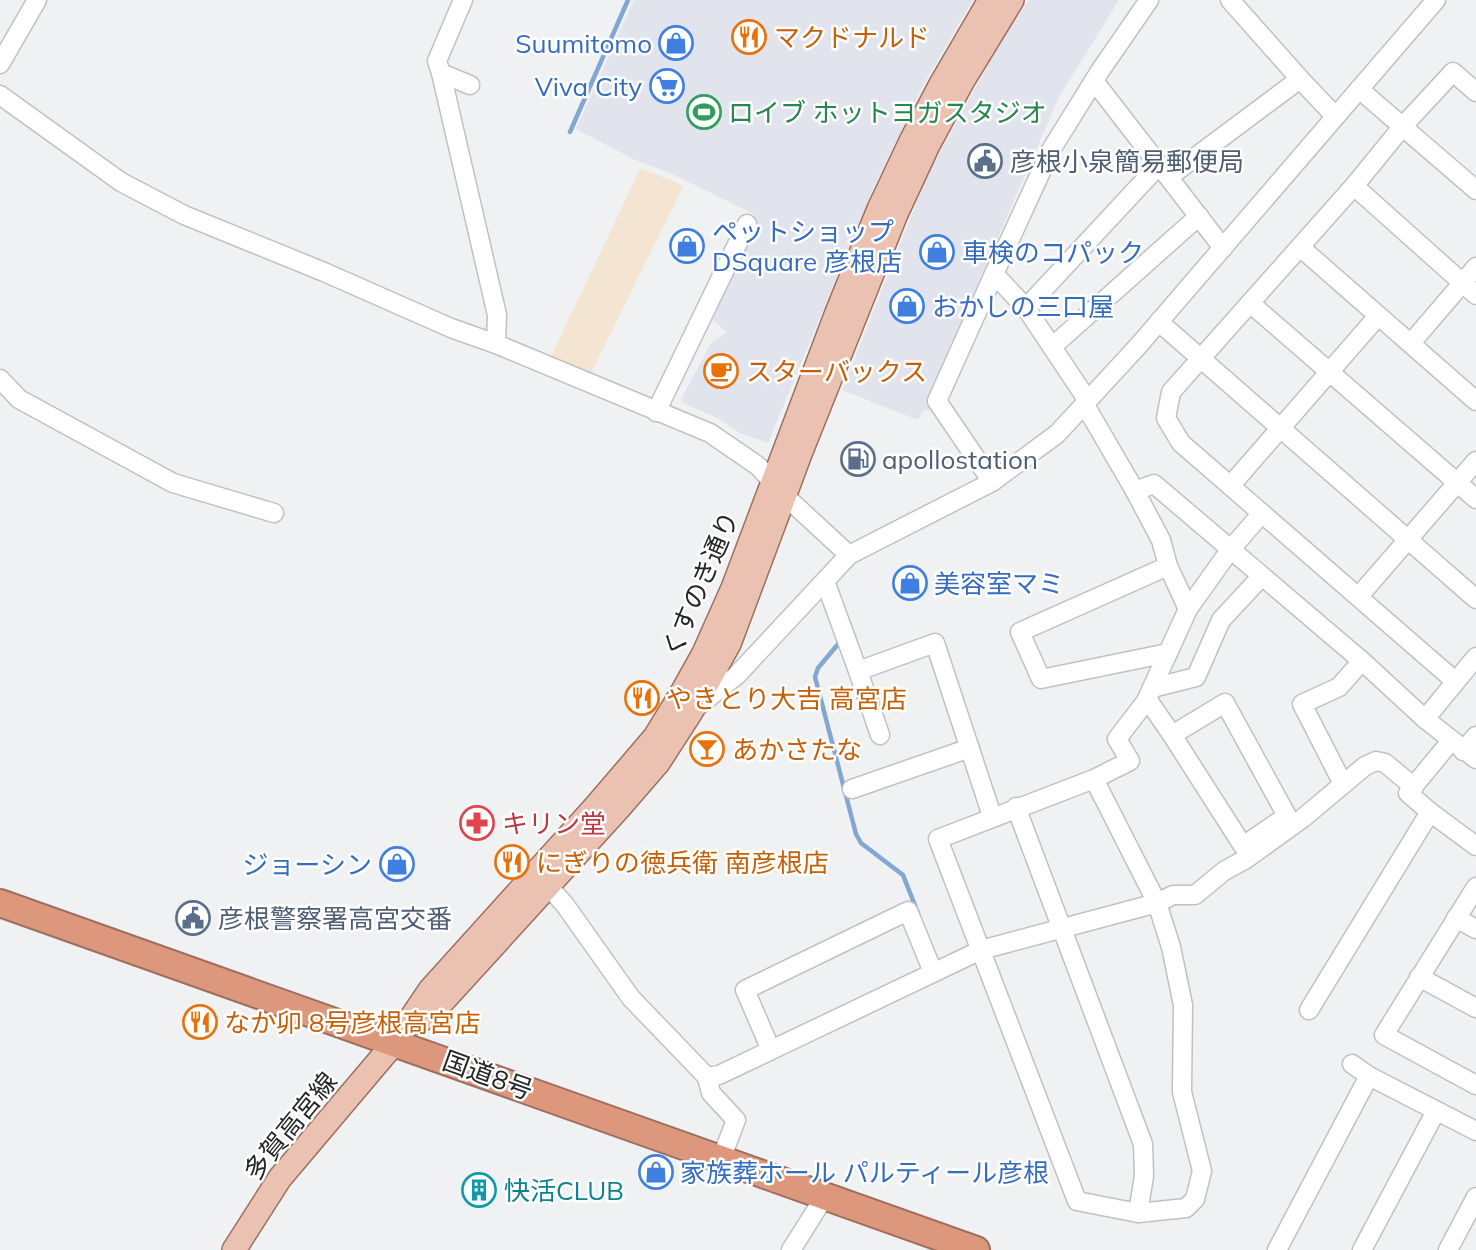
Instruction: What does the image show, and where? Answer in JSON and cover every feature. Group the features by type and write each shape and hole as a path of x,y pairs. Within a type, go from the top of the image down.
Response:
{"highway":[{"name":"国道8号","path":"4,909 395,1042 975,1250"}],"main road":[{"name":"くすのき通り","path":"395,1042 430,990 658,763 691,712 729,644 779,489 879,209 941,84 990,0"},
{"name":"くすのき通り","path":"543,880 655,737 704,653 779,489 928,145 1012,0"},
{"name":"多賀高宮線","path":"234,1250 280,1178 395,1042"}],"street":[{"path":"0,64 37,0"},
{"path":"463,0 437,61 497,315 496,344"},
{"path":"992,482 937,401 1051,150 1149,0"},
{"path":"1230,0 1335,116"},
{"path":"691,712 737,674 849,555 992,482 1042,446 1087,403 1436,0"},
{"path":"1455,681 1181,443 1166,418 1171,392 1453,72 1476,92"},
{"path":"441,73 470,85"},
{"path":"1026,308 1165,171 1300,79"},
{"path":"1094,81 1223,248"},
{"path":"1360,89 1476,190"},
{"path":"0,95 121,182 184,215 313,267 451,328 710,433 758,466 849,555"},
{"path":"1354,186 1476,295"},
{"path":"1053,346 1199,216"},
{"path":"656,412 747,224"},
{"path":"1300,247 1476,401"},
{"path":"1411,343 1476,267"},
{"path":"994,274 1026,308 1053,346 1087,403 1161,540 1168,566 1188,609"},
{"path":"1250,303 1476,499"},
{"path":"1231,485 1378,316"},
{"path":"1159,322 1476,599"},
{"path":"0,379 19,399 173,483 274,513"},
{"path":"1359,596 1476,461"},
{"path":"1135,491 1154,484 1463,750"},
{"path":"1094,779 1157,903 1171,947 1183,1005 1182,1092 1202,1171 1195,1199 1186,1208 1138,1213 1077,1201 938,839 1094,779 1130,761 1117,739 1149,695 1188,609 1230,550 1262,513"},
{"path":"1168,566 1020,632 1041,679 1168,653"},
{"path":"1149,695 1196,677 1221,620 1261,577"},
{"path":"825,581 880,735"},
{"path":"858,671 935,643 992,816"},
{"path":"1425,719 1476,657"},
{"path":"1343,784 1302,704 1339,687 1362,661"},
{"path":"1149,695 1150,703 1243,846 1287,816 1225,703 1172,735"},
{"path":"1476,736 1463,750 1408,793 1476,846"},
{"path":"852,789 970,748"},
{"path":"707,1077 719,1075 981,950 1157,903 1173,895 1195,895 1224,871 1246,859 1303,818 1365,766 1376,761 1385,763 1414,787"},
{"path":"1016,807 1143,1144 1144,1176 1138,1213"},
{"path":"1309,1010 1430,812"},
{"path":"543,880 565,905 631,998 707,1077 712,1093 736,1120 721,1159"},
{"path":"1476,887 1384,1035 1476,1085"},
{"path":"771,1049 746,990 908,911 933,972"},
{"path":"1456,918 1476,929"},
{"path":"1419,977 1476,1008"},
{"path":"1352,1064 1369,1076 1476,1130"},
{"path":"1277,1250 1369,1076"},
{"path":"1362,1250 1436,1111"},
{"path":"790,1250 825,1196"},
{"path":"1448,1250 1476,1197"}],"shaded area":[{"path":"634,0 973,0 925,82 877,180 768,443 742,434 717,418 683,403 681,399 711,343 727,332 710,318 756,220 754,214 670,173 635,160 576,129"},
{"path":"1029,0 1119,0 1059,97 927,401 932,409 923,411 918,420 842,390 928,174 996,50"},
{"path":"640,169 672,180 683,187 589,377 550,359"}],"waterway":[{"path":"570,132 628,0"},
{"path":"839,643 818,668 815,677 856,834 861,843 903,875 918,913"}],"place":[{"name":"マクドナルド","path":"749,37"},
{"name":"Suumitomo","path":"676,43"},
{"name":"Viva City","path":"667,86"},
{"name":"ロイブ ホットヨガスタジオ","path":"704,112"},
{"name":"彦根小泉簡易郵便局","path":"985,161"},
{"name":"ペットショップ DSquare 彦根店","path":"687,246"},
{"name":"車検のコパック","path":"937,252"},
{"name":"おかしの三口屋","path":"907,306"},
{"name":"スターバックス","path":"721,371"},
{"name":"apollostation","path":"858,459"},
{"name":"美容室マミ","path":"910,583"},
{"name":"やきとり大吉 高宮店","path":"642,698"},
{"name":"あかさたな","path":"707,749"},
{"name":"キリン堂","path":"477,823"},
{"name":"にぎりの徳兵衛 南彦根店","path":"512,862"},
{"name":"ジョーシン","path":"397,864"},
{"name":"彦根警察署高宮交番","path":"193,918"},
{"name":"なか卯 8号彦根高宮店","path":"200,1022"},
{"name":"家族葬ホール パルティール彦根","path":"656,1172"},
{"name":"快活CLUB","path":"479,1190"}]}
